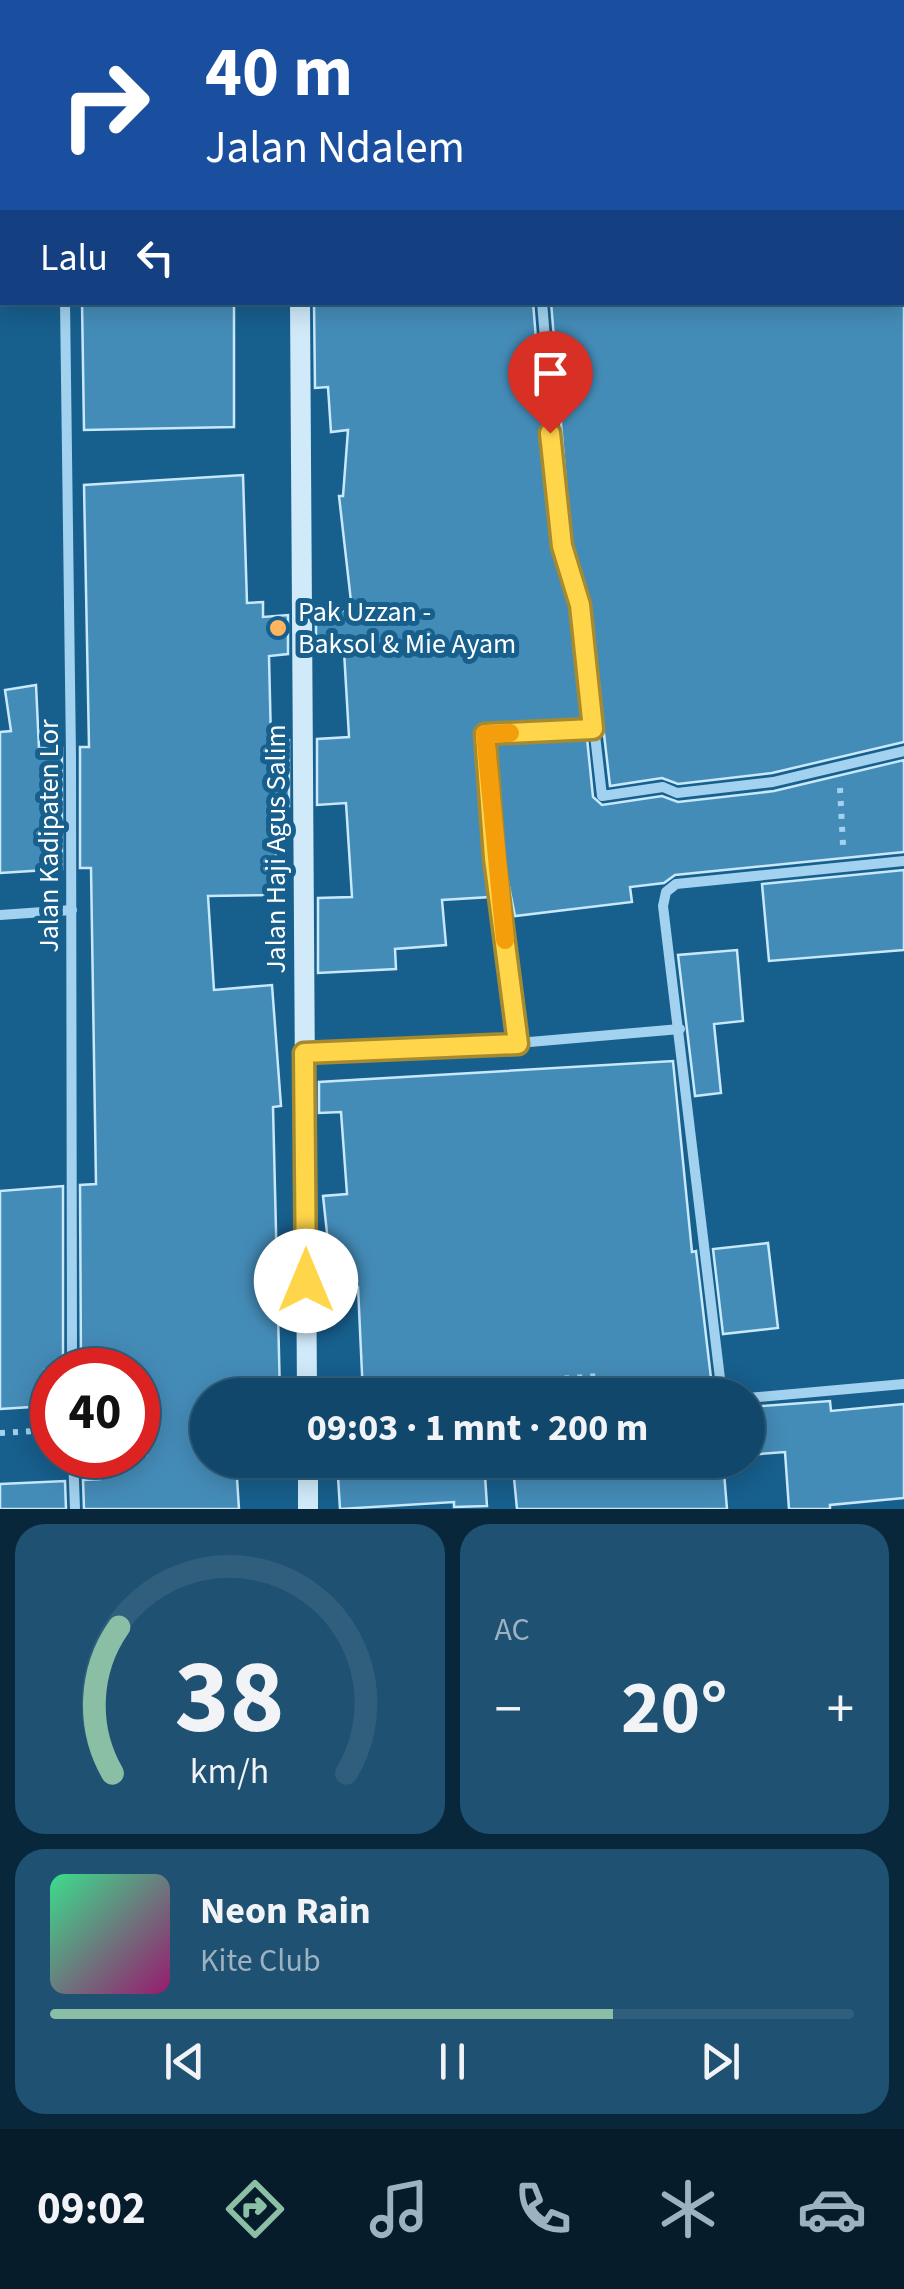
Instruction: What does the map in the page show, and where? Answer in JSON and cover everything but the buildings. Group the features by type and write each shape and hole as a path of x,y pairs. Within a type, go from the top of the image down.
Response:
{"street":[{"name":"Jalan Kadipaten Lor","path":"65,305 72,1348"},
{"name":"Jalan Haji Agus Salim","path":"300,305 307,1378"},
{"path":"542,305 562,546 580,605 602,796 664,787 677,793 772,782 904,752"},
{"path":"518,1044 494,858 485,734 593,729"},
{"path":"720,1378 663,906 670,886 904,862"},
{"path":"0,915 72,910"},
{"path":"304,1053 518,1044 680,1029"},
{"path":"765,1396 904,1384"},
{"path":"74,1478 75,1509"},
{"path":"308,1478 308,1509"}],"path":[{"path":"838,767 844,867"},
{"path":"571,1378 598,1376"},
{"path":"0,1433 30,1431"}],"slow traffic":[{"path":"505,940 494,858 495,822 485,734 510,733"}],"place":[{"name":"Pak Uzzan - Baksol & Mie Ayam","path":"278,628"}],"route":[{"path":"306,1281 304,1053 518,1044 494,858 495,822 485,734 593,729 580,605 562,546 550,433"}]}
